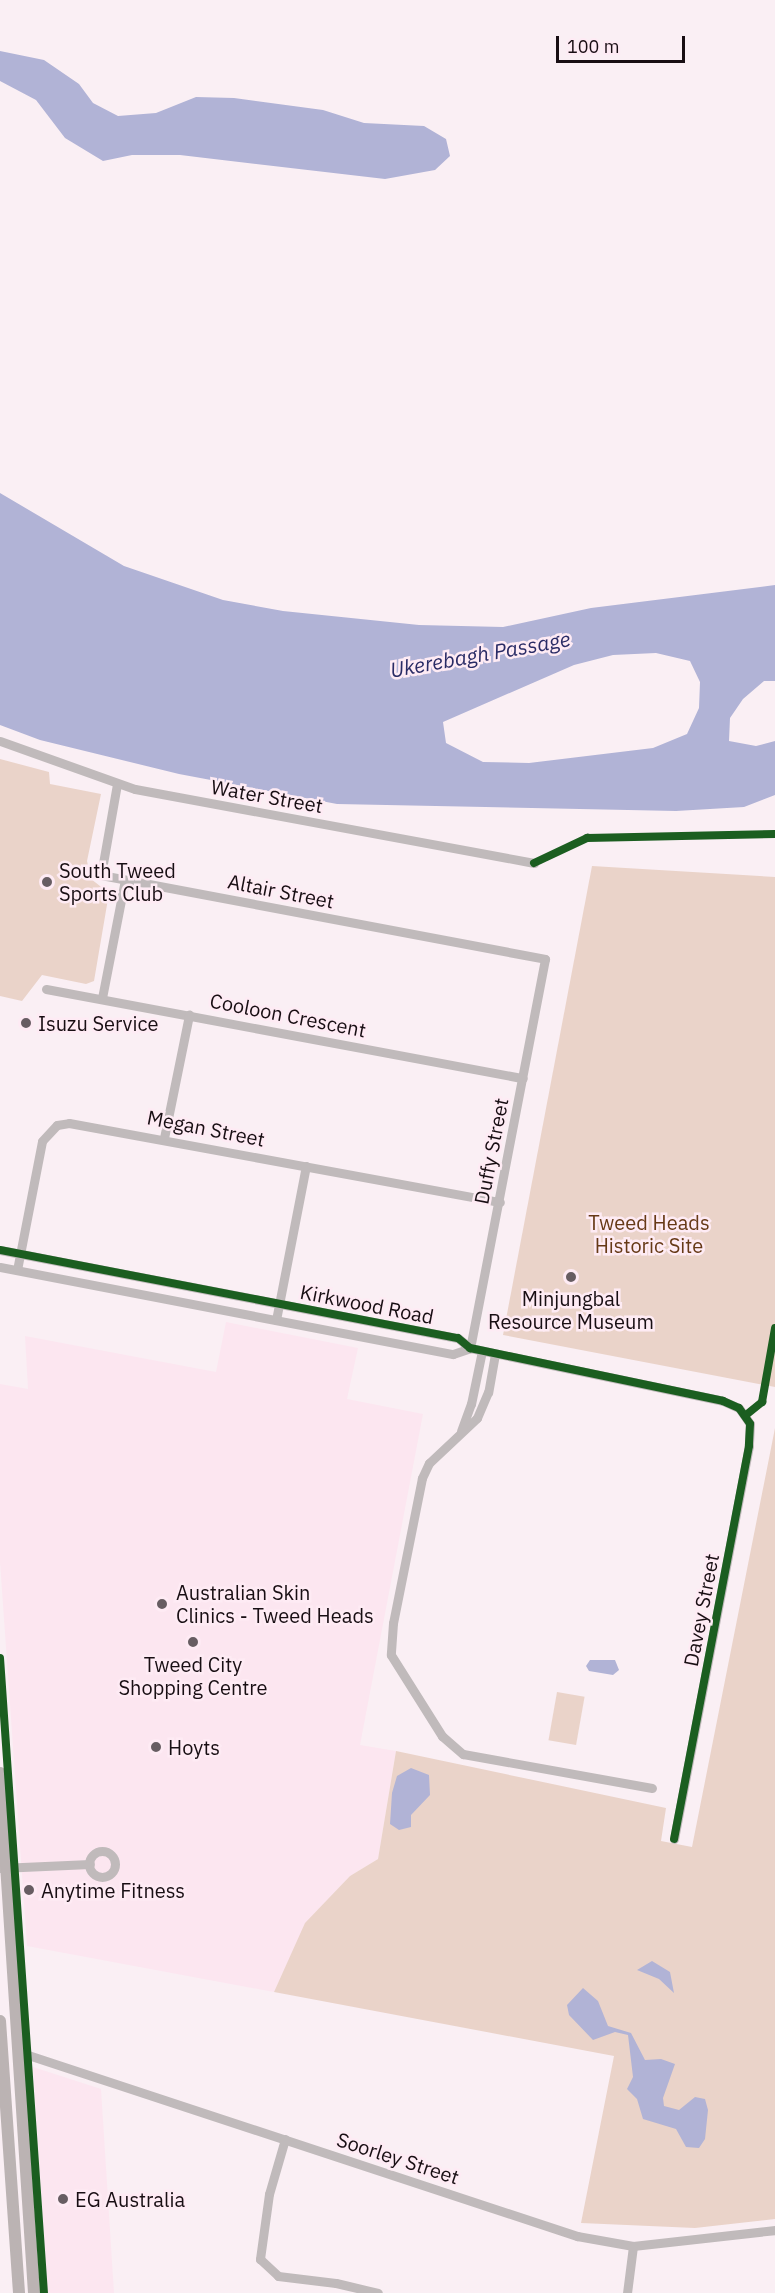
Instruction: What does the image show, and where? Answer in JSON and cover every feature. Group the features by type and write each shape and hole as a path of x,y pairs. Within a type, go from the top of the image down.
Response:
{"main road":[{"path":"0,1773 3,1868 19,2052 34,2293"},
{"path":"0,2021 19,2293"}],"street":[{"name":"Water Street","path":"0,741 117,784 534,863"},
{"name":"Altair Street","path":"117,784 101,875 545,959"},
{"path":"102,998 125,880"},
{"name":"Duffy Street","path":"470,1348 500,1202 545,959"},
{"name":"Cooloon Crescent","path":"46,989 523,1078"},
{"path":"164,1138 189,1015"},
{"name":"Megan Street","path":"16,1270 42,1140 50,1130 69,1123 164,1138 500,1202"},
{"path":"276,1320 306,1166"},
{"name":"Kirkwood Road","path":"0,1250 458,1338 470,1348 482,1351 723,1401"},
{"name":"Kirkwood Road","path":"0,1267 453,1354 470,1348"},
{"path":"461,1431 471,1404 482,1351"},
{"path":"495,1354 483,1405 473,1422 429,1463 422,1478 390,1643 399,1672 442,1736 463,1754 652,1788"},
{"name":"Davey Street","path":"674,1839 750,1446 746,1415 723,1401"},
{"path":"3,1868 90,1864"},
{"name":"Soorley Street","path":"19,2052 577,2236 633,2246 775,2230"},
{"path":"285,2139 269,2194 260,2259 278,2276 336,2283 378,2293"},
{"path":"627,2293 633,2246"}],"shaded area":[{"name":"Tweed City Shopping Centre","path":"226,1322 358,1348 347,1399 423,1414 360,1745 396,1751 378,1859 350,1876 306,1923 274,1992 27,1946 0,1562 0,1384 28,1389 25,1336 216,1372"},
{"path":"33,2067 101,2089 114,2293 48,2293"}],"green space":[{"name":"South Tweed Sports Club","path":"0,759 49,772 50,784 101,794 87,861 91,879 109,893 94,981 86,984 42,975 22,1001 0,996"},
{"name":"Tweed Heads Historic Site","path":"592,866 775,877 775,1387 503,1335"},
{"path":"775,1428 775,2219 695,2228 581,2223 614,2056 274,1992 305,1923 350,1876 378,1859 396,1751 666,1808 661,1841 692,1847"},
{"path":"557,1692 585,1697 576,1745 548,1740"}],"water":[{"path":"0,51 44,60 79,84 93,103 118,116 156,113 196,97 234,98 323,110 364,123 424,126 446,139 450,156 435,170 385,179 180,155 132,155 103,161 65,138 36,100 0,81"},
{"name":"Ukerebagh Passage","path":"0,493 124,566 223,600 283,611 419,625 503,627 591,608 775,585 775,681 764,681 743,699 730,718 729,741 756,746 775,741 775,795 744,807 676,811 337,804 179,774 40,740 0,725","holes":["656,653 690,661 700,682 699,708 687,734 653,748 529,763 483,762 446,743 443,722 574,665 613,655"]},
{"path":"590,1660 615,1660 619,1670 613,1675 589,1671 586,1666"},
{"path":"411,1768 429,1775 430,1795 411,1815 411,1827 399,1830 390,1824 392,1793 397,1776"},
{"path":"652,1961 670,1972 674,1993 659,1979 637,1970"},
{"path":"583,1988 598,2001 608,2026 631,2033 645,2060 661,2059 675,2064 663,2098 664,2106 679,2110 695,2097 705,2099 708,2110 705,2139 699,2148 686,2147 676,2129 643,2119 637,2099 627,2089 633,2077 628,2035 615,2032 593,2040 569,2015 567,2005"}],"cycle path":[{"path":"534,863 587,838 775,834"},
{"path":"0,1250 458,1338 470,1348 723,1401 739,1408 750,1424 749,1446 674,1839"},
{"path":"746,1415 762,1402 775,1328"},
{"path":"0,1658 44,2293"}],"place":[{"name":"South Tweed Sports Club","path":"47,882"},
{"name":"Isuzu Service","path":"26,1023"},
{"name":"Minjungbal Resource Museum","path":"571,1277"},
{"name":"Australian Skin Clinics - Tweed Heads","path":"162,1604"},
{"name":"Tweed City Shopping Centre","path":"193,1642"},
{"name":"Hoyts","path":"156,1747"},
{"name":"Anytime Fitness","path":"29,1890"},
{"name":"EG Australia","path":"63,2199"}]}
